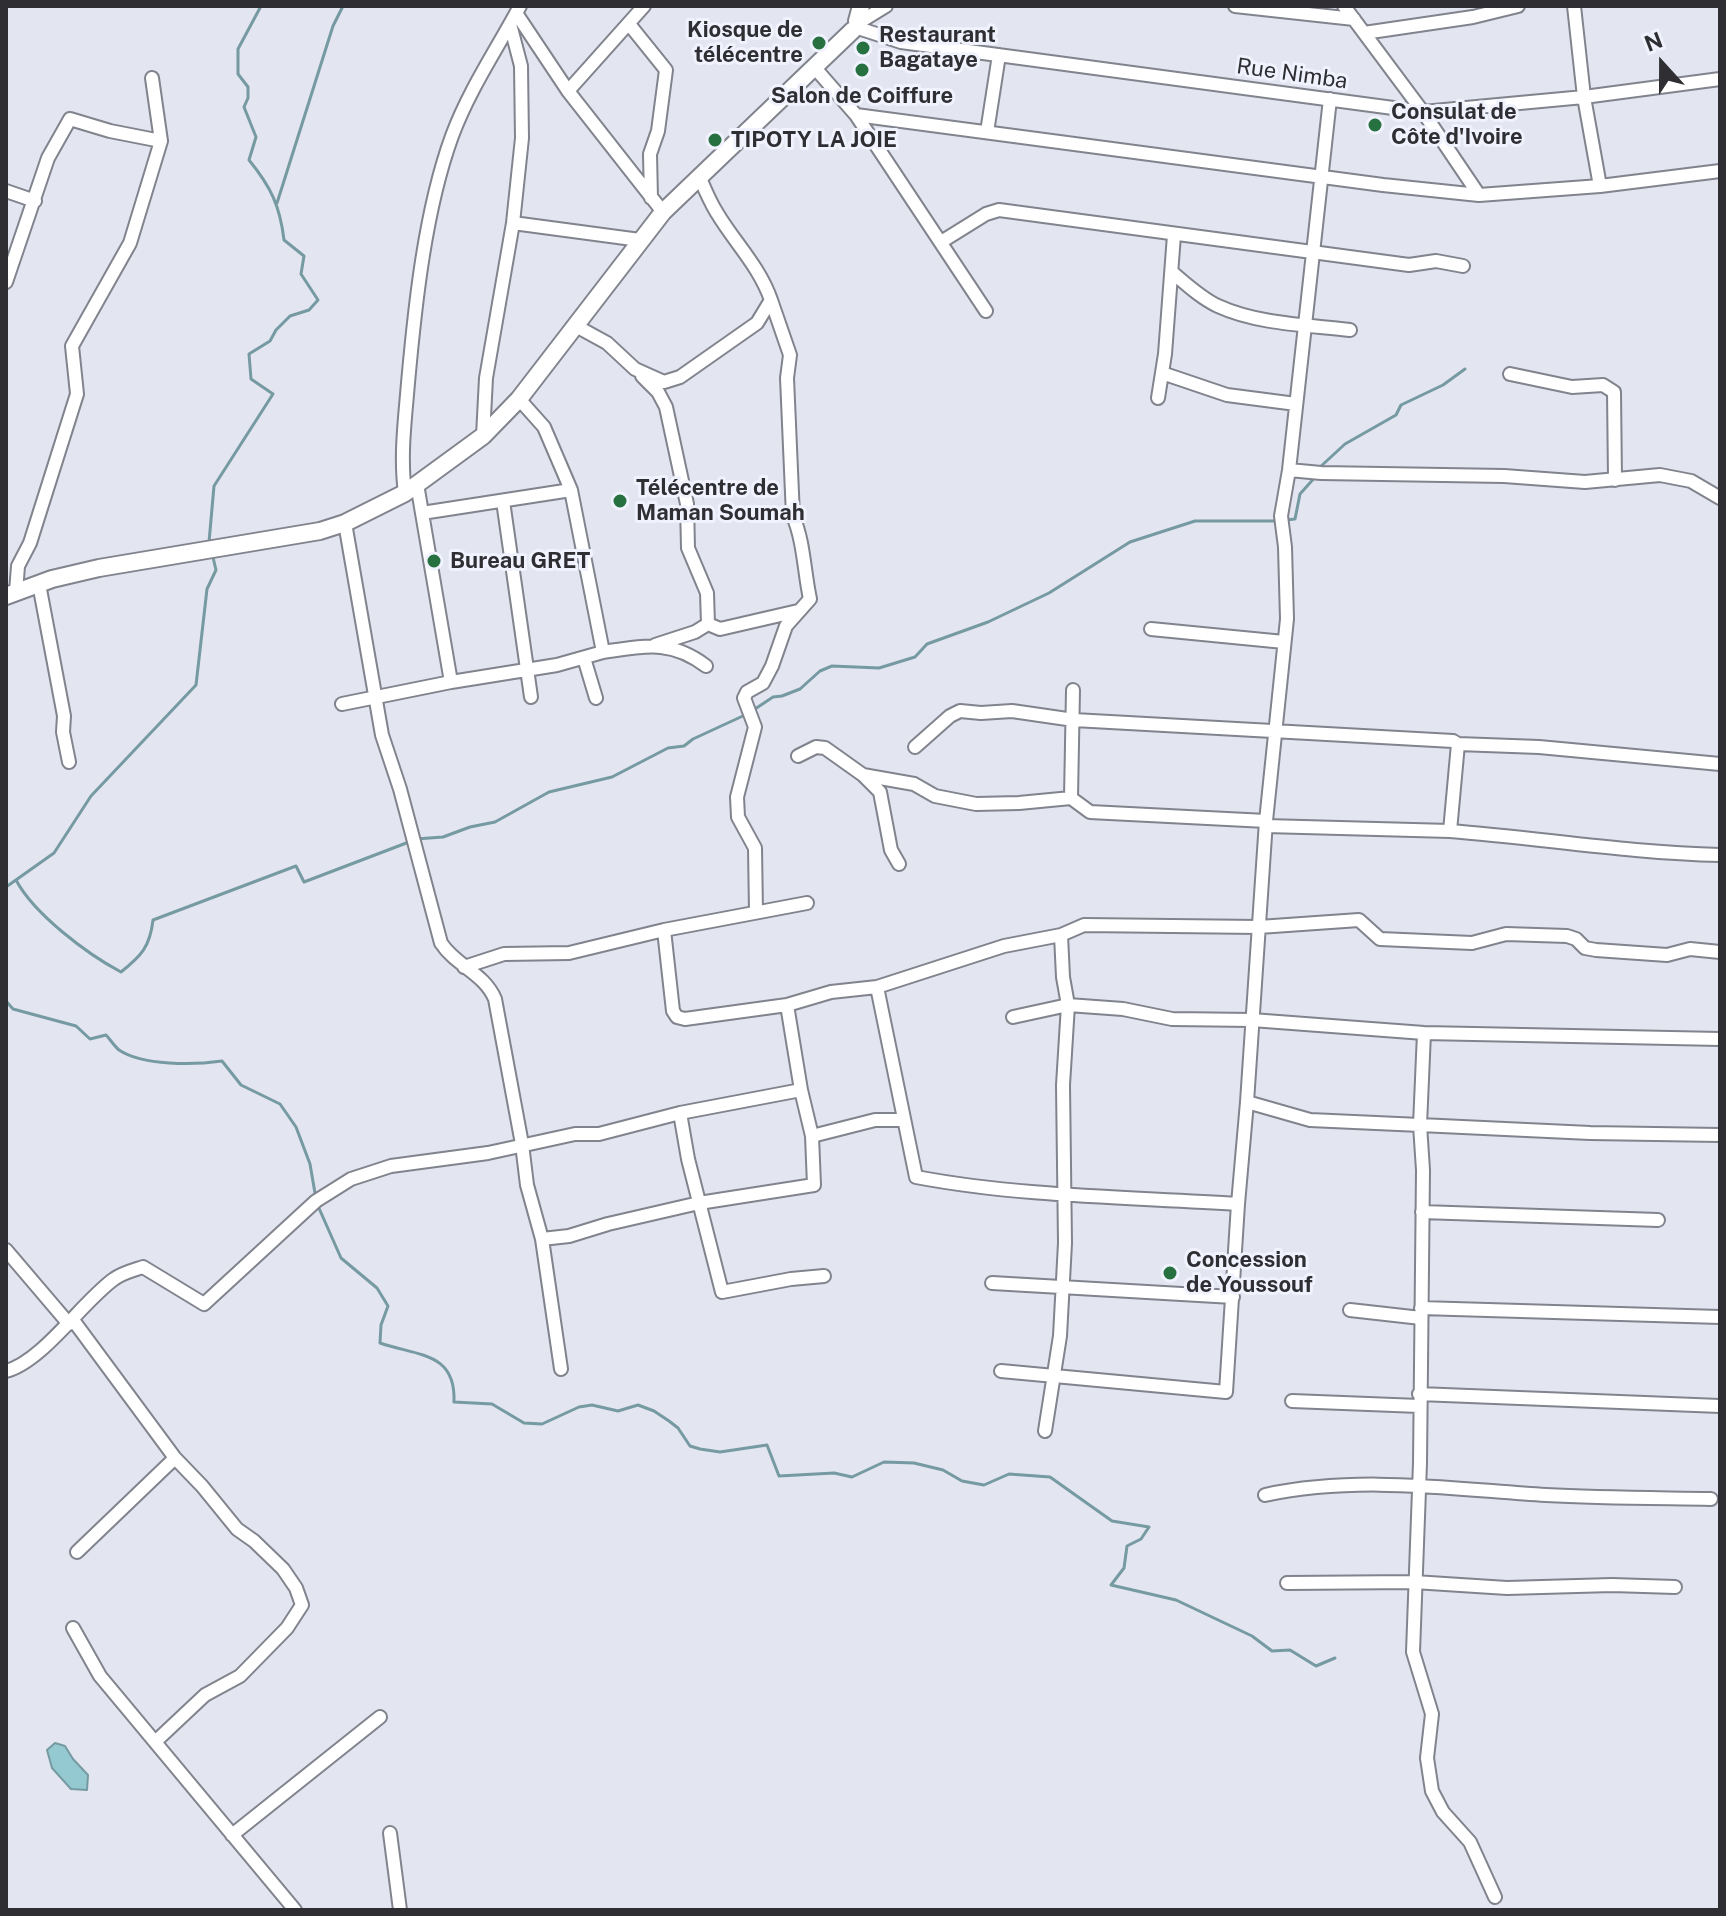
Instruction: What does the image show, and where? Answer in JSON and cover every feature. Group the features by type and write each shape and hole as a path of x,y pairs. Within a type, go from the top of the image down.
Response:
{"street":[{"path":"568,91 644,6"},
{"path":"11,594 99,568 320,531 345,523 411,488 483,436 519,399 663,212 815,68 858,22 886,6"},
{"path":"1235,6 1354,19"},
{"path":"1344,6 1423,112 1479,195"},
{"path":"1364,33 1473,17 1518,6"},
{"path":"1574,6 1584,97 1600,186"},
{"path":"515,14 568,91 663,212"},
{"path":"483,436 486,378 513,223 522,138 521,66 515,14"},
{"path":"451,682 422,513 401,463 412,336 441,168 468,98 515,14"},
{"name":"Rue Nimba","path":"858,22 901,42 1423,112 1584,97 1720,79"},
{"path":"629,24 666,70 658,131 650,154 651,198"},
{"path":"987,132 999,55"},
{"path":"815,68 856,115 986,311"},
{"path":"11,594 77,394 72,346 130,243 161,141 152,78"},
{"path":"1001,1371 1226,1392 1266,824 1287,619 1285,547 1281,521 1330,99"},
{"path":"856,115 1479,195 1600,186 1720,171"},
{"path":"6,282 48,158 70,119 161,141"},
{"path":"700,178 717,214 755,266 771,300 790,355 787,378 793,516 802,536 803,564 810,599 786,626 763,683 747,692 744,698 755,727 737,797 738,817 755,848 756,912"},
{"path":"6,191 35,201"},
{"path":"941,242 986,214 999,210 1409,265 1436,261 1463,266"},
{"path":"513,223 640,240"},
{"path":"1158,398 1174,235"},
{"path":"1172,272 1219,307 1251,317 1350,330"},
{"path":"635,369 664,382 680,377 757,323 771,300"},
{"path":"576,326 607,343 658,392 666,407 687,504 688,548 707,593 708,624"},
{"path":"1162,373 1227,395 1296,404"},
{"path":"1510,374 1572,387 1603,385 1614,392 1615,480"},
{"path":"519,399 544,427 571,490 603,652"},
{"path":"1289,470 1504,476 1585,482 1660,475 1691,481 1720,498"},
{"path":"422,513 571,490"},
{"path":"503,501 531,697"},
{"path":"345,523 382,735 400,789 441,943 449,956 484,979 495,999 527,1185 542,1239 561,1369"},
{"path":"39,584 64,716 63,732 69,762"},
{"path":"708,624 720,629 801,610"},
{"path":"342,704 528,670 603,652 655,645 695,632 708,624"},
{"path":"1151,629 1284,642"},
{"path":"655,645 688,652 706,666"},
{"path":"584,658 596,698"},
{"path":"1071,798 1073,690"},
{"path":"915,747 960,711 1012,711 1074,720 1453,741 1458,744 1539,747 1720,764"},
{"path":"1450,831 1458,744"},
{"path":"798,756 816,747 825,748 863,775 880,792 891,850 899,864"},
{"path":"863,775 914,784 935,796 976,804 1071,798 1090,812 1266,824 1450,831 1535,838 1575,846 1720,855"},
{"path":"464,967 504,954 569,953 664,930 807,903"},
{"path":"664,930 673,1011 677,1017 685,1019 787,1005 831,992 877,987 1004,946 1061,935 1084,925 1259,927 1359,920 1380,939 1472,943 1506,934 1567,936 1576,939 1585,948 1596,950 1667,955 1690,949 1720,952"},
{"path":"1045,1431 1060,1336 1066,1193 1063,1085 1068,1005 1061,935"},
{"path":"877,987 916,1177 962,1186 1238,1204"},
{"path":"542,1239 569,1236 699,1203 814,1185 812,1136 787,1005"},
{"path":"1013,1017 1068,1005 1148,1013 1172,1019 1252,1020 1424,1033 1720,1039"},
{"path":"1424,1033 1420,1125 1419,1486 1413,1652 1432,1714 1427,1758 1432,1791 1443,1812 1470,1842 1495,1897"},
{"path":"6,1371 15,1369 71,1322 115,1278 143,1267 204,1304 316,1201 343,1183 391,1166 488,1153 575,1134 599,1134 680,1113 801,1090"},
{"path":"1247,1102 1310,1120 1590,1133 1720,1135"},
{"path":"680,1113 722,1292 824,1276"},
{"path":"812,1136 875,1120 904,1120"},
{"path":"1422,1212 1658,1220"},
{"path":"6,1250 71,1322 175,1458 237,1529 283,1569 296,1588 302,1605 287,1628 240,1676 205,1695 155,1742"},
{"path":"992,1283 1233,1297"},
{"path":"1350,1310 1720,1317"},
{"path":"1292,1401 1419,1400 1720,1406"},
{"path":"77,1552 175,1458"},
{"path":"1265,1495 1304,1487 1374,1484 1548,1495 1711,1499"},
{"path":"1287,1583 1414,1582 1507,1588 1675,1587"},
{"path":"73,1628 100,1676 295,1910"},
{"path":"232,1835 380,1717"},
{"path":"390,1833 400,1910"}],"water":[{"path":"55,1743 65,1746 88,1775 87,1790 71,1789 52,1768 47,1750"}],"waterway":[{"path":"209,542 214,486 273,394 251,379 249,354 270,341 290,316 309,310 318,300 301,274 304,256 284,240 273,197 249,160 256,137 244,107 248,87 238,74 238,49 261,6"},
{"path":"277,203 333,26 343,6"},
{"path":"1319,468 1345,444 1396,415 1401,405 1443,385 1465,369"},
{"path":"1286,520 1295,519 1300,494 1317,475"},
{"path":"752,711 773,697 800,689 820,671 832,666 879,668 915,657 927,644 988,622 1049,593 1130,542 1195,521 1278,521"},
{"path":"6,887 54,853 91,796 196,685 207,589 216,570 212,553"},
{"path":"416,839 443,837 495,822 549,792 612,777 668,748 684,746 745,715"},
{"path":"16,880 35,906 62,932 121,972 143,950 150,937 153,920 296,866 304,882 409,842"},
{"path":"6,1001 13,1009 76,1026 90,1039 106,1035 119,1050 141,1059 183,1063 222,1061 241,1085 280,1104 296,1127 310,1164 316,1199"},
{"path":"318,1206 341,1258 377,1288 388,1306 381,1325 380,1343 421,1354 441,1365 449,1374 454,1402 492,1404 524,1423 542,1424 579,1407 592,1405 618,1411 638,1405 654,1411 678,1428 690,1446 720,1452 767,1445 779,1476 834,1473 852,1477 884,1462 914,1463 943,1470 962,1481 984,1485 1009,1474 1050,1477 1112,1521 1149,1527 1141,1539 1127,1546 1124,1568 1111,1585 1176,1600 1252,1636 1272,1651 1290,1650 1316,1666 1335,1658"}],"place":[{"name":"Kiosque de télécentre","path":"819,43"},
{"name":"Restaurant Bagataye","path":"863,48"},
{"name":"Salon de Coiffure","path":"862,70"},
{"name":"Consulat de Côte d'Ivoire","path":"1375,125"},
{"name":"TIPOTY LA JOIE","path":"715,140"},
{"name":"Télécentre de Maman Soumah","path":"620,501"},
{"name":"Bureau GRET","path":"434,561"},
{"name":"Concession de Youssouf","path":"1170,1273"}]}
